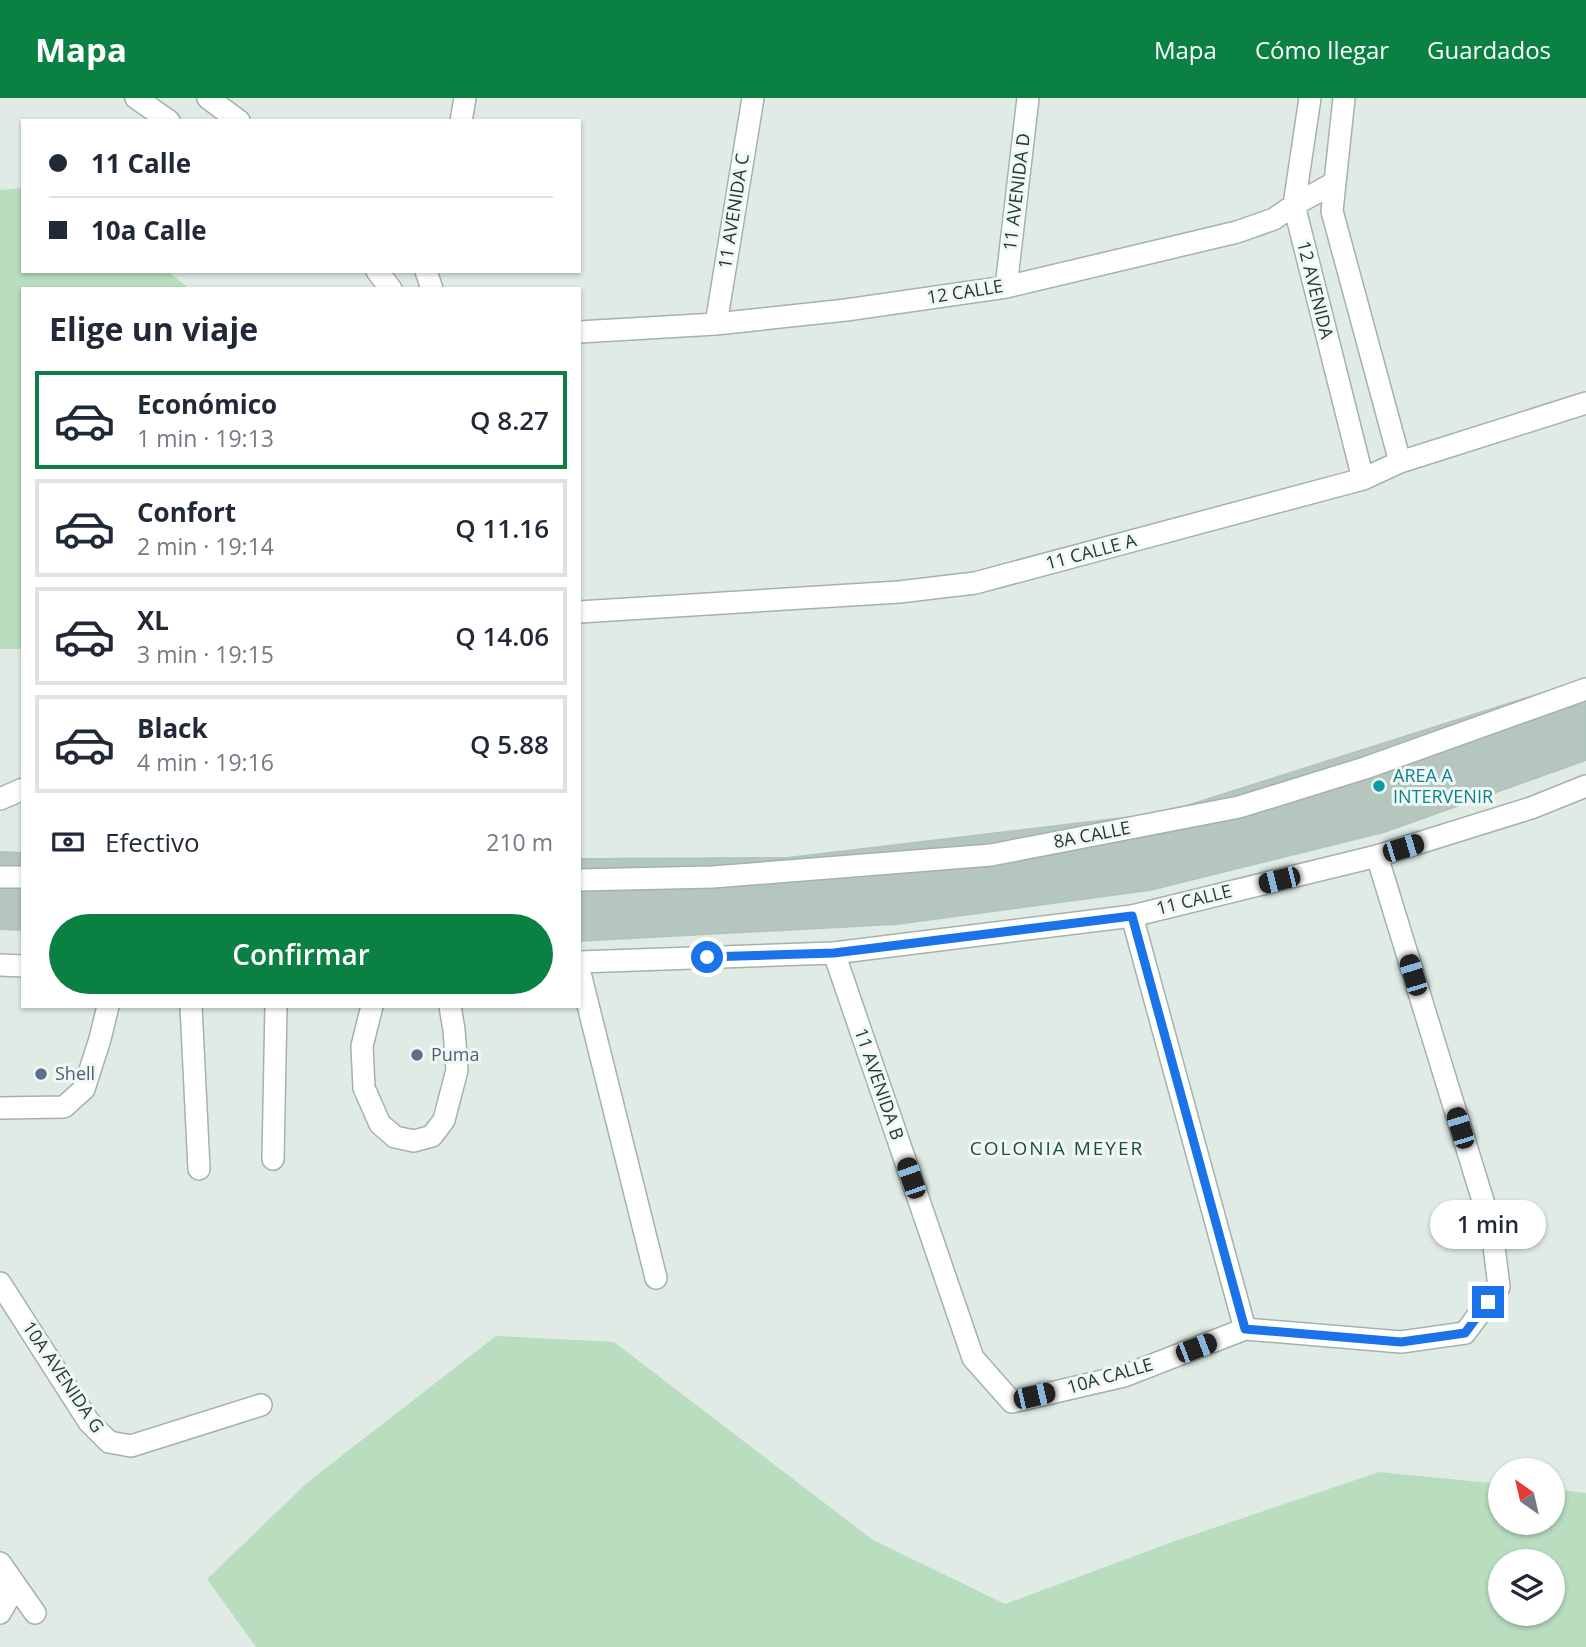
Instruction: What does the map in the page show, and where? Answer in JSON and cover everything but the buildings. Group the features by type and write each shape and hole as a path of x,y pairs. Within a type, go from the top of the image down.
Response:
{"street":[{"path":"136,98 166,119"},
{"path":"208,98 236,119"},
{"path":"461,119 465,98"},
{"name":"11 AVENIDA C","path":"716,324 753,98"},
{"name":"11 AVENIDA D","path":"1006,287 1028,98"},
{"name":"12 AVENIDA","path":"1310,98 1294,205 1363,479"},
{"name":"12 AVENIDA","path":"1344,98 1332,211 1400,462"},
{"name":"12 CALLE","path":"581,331 716,324 846,310 1006,287 1237,232 1274,219 1334,183"},
{"path":"379,273 389,287"},
{"name":"11 CALLE A","path":"581,612 899,592 975,583 1363,479 1400,462 1586,403"},
{"name":"8A CALLE","path":"581,880 713,877 1004,853 1238,807 1365,768 1586,689"},
{"name":"11 CALLE","path":"581,962 834,953 1132,916 1377,856 1531,808 1586,786"},
{"path":"0,799 21,790"},
{"name":"10A CALLE","path":"1012,1402 1124,1376 1245,1329 1401,1342 1465,1333 1499,1287 1492,1230 1377,856"},
{"path":"0,877 21,877"},
{"path":"1132,916 1245,1329"},
{"name":"11 AVENIDA B","path":"834,953 973,1358 1012,1402"},
{"path":"0,965 21,966"},
{"path":"581,977 656,1279"},
{"path":"0,1108 64,1107 84,1089 108,1008"},
{"path":"191,1008 199,1169"},
{"path":"273,1160 276,1008"},
{"path":"372,1008 362,1046 363,1088 380,1124 395,1137 414,1140 432,1136 444,1120 457,1070 450,1008"},
{"name":"10A AVENIDA G","path":"0,1283 89,1422 109,1442 131,1446 261,1405"},
{"path":"0,1613 8,1599 5,1571"},
{"path":"5,1571 35,1613"}],"green space":[{"path":"21,188 21,273 170,273 187,287 21,287 21,649 0,649 0,190"},
{"path":"496,1336 614,1342 873,1540 1005,1604 1175,1541 1379,1472 1488,1483 1488,1535 1565,1535 1565,1491 1586,1493 1586,1647 256,1647 207,1579 308,1482"}],"place":[{"name":"AREA A INTERVENIR","path":"1379,786"},
{"name":"Puma","path":"417,1055"},
{"name":"Shell","path":"41,1074"}],"district":[{"name":"COLONIA MEYER","path":"1057,1148"}],"route":[{"path":"707,957 834,953 1132,916 1245,1329 1401,1342 1465,1333 1488,1302"}]}
